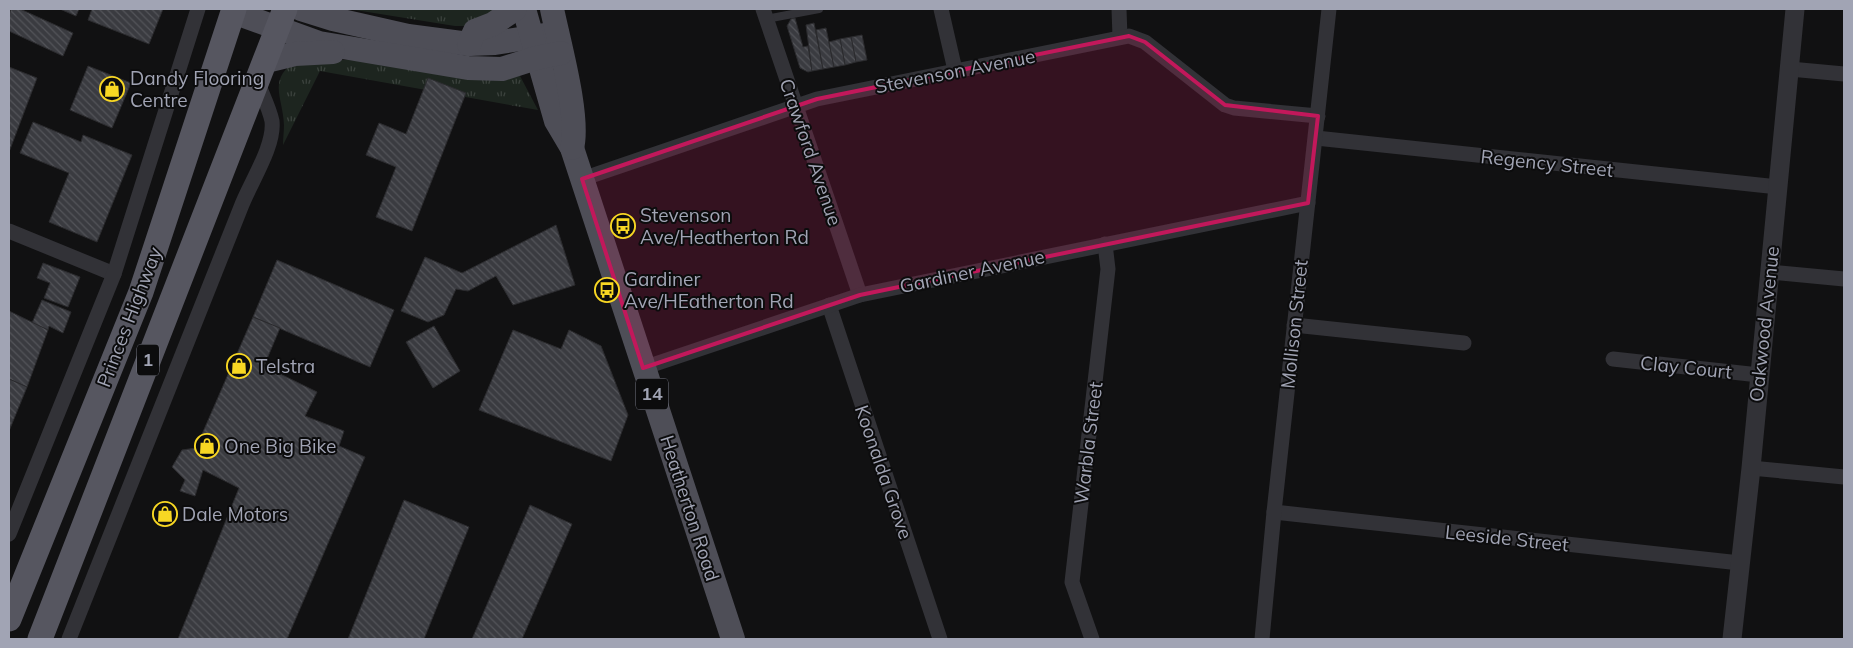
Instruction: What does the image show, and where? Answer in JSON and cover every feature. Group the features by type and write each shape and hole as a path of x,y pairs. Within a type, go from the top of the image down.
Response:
{"highway":[{"name":"Princes Highway","path":"9,619 141,292 233,10"},
{"name":"Princes Highway","path":"40,639 282,18"}],"main road":[{"path":"301,9 332,14 408,36 469,44 495,42 534,47 559,43"},
{"path":"469,44 476,31 493,24 514,9"},
{"name":"Heatherton Road","path":"524,9 556,121 572,148 643,368 734,639"},
{"name":"Heatherton Road","path":"552,9 576,134 572,148"},
{"path":"233,10 282,18 319,43 468,68 502,69 534,47"},
{"path":"261,71 295,54 326,54 344,48"}],"street":[{"name":"Princes Highway","path":"9,534 114,274 198,9"},
{"path":"941,9 955,70"},
{"path":"1120,9 1120,38"},
{"name":"Mollison Street","path":"1262,639 1329,9"},
{"name":"Oakwood Avenue","path":"1732,639 1751,468 1795,9"},
{"name":"Crawford Avenue","path":"765,14 860,294"},
{"name":"Stevenson Avenue","path":"582,179 817,99 1120,38 1134,37 1145,42 1225,105 1234,108 1318,116"},
{"path":"1790,69 1844,74"},
{"path":"69,639 248,188 268,148 272,132 261,71"},
{"name":"Regency Street","path":"1316,138 1778,187"},
{"name":"Gardiner Avenue","path":"643,368 860,294 1308,203"},
{"path":"9,231 114,274"},
{"name":"Warbla Street","path":"1092,639 1072,582 1108,269 1105,244"},
{"path":"1770,272 1844,279"},
{"name":"Koonalda Grove","path":"829,305 940,639"},
{"path":"1294,325 1464,343"},
{"name":"Clay Court","path":"1613,359 1759,375"},
{"path":"1751,468 1844,477"},
{"name":"Leeside Street","path":"1274,512 1740,563"}],"lane":[{"path":"765,14 819,9"}],"highlighted area":[{"path":"1129,36 1145,42 1225,105 1318,116 1308,203 860,295 643,368 582,179 817,99"}],"green space":[{"path":"349,9 503,9 471,26 455,26"},
{"path":"299,59 348,60 520,76 538,110 320,71 283,145 284,125 279,81 289,66"}],"building":[{"path":"11,9 20,9 73,33 63,56 9,31"},
{"path":"60,9 79,9 76,16"},
{"path":"92,9 163,9 149,44 88,20"},
{"path":"795,18 803,47 808,46 812,71 808,72 800,68 787,26 791,19"},
{"path":"814,23 823,69 812,71 806,25"},
{"path":"826,28 834,67 823,69 816,30"},
{"path":"862,35 867,60 856,62 851,37"},
{"path":"851,37 856,62 845,65 840,39"},
{"path":"840,39 845,65 834,67 829,42"},
{"path":"88,66 131,83 112,128 70,110"},
{"path":"9,67 37,78 9,152"},
{"path":"428,78 466,93 412,231 376,217 396,167 366,155 379,123 406,134"},
{"path":"33,122 81,142 83,135 132,155 97,242 49,222 69,173 20,153"},
{"path":"556,225 575,285 513,305 496,276 468,291 456,289 444,315 428,322 401,311 425,257 462,273"},
{"path":"277,260 394,310 370,367 253,317"},
{"path":"43,263 80,277 68,307 44,298 50,283 37,278"},
{"path":"42,300 71,312 63,333 49,326 48,330 32,323"},
{"path":"9,311 48,330 27,387 9,379"},
{"path":"253,317 280,328 264,366 317,392 305,416 344,431 339,446 365,457 287,639 178,639 239,488 203,470 195,496 180,491 185,480 172,467 182,450 196,448"},
{"path":"434,326 460,371 433,388 406,342"},
{"path":"513,330 561,349 569,330 601,346 628,415 611,461 479,410"},
{"path":"9,379 27,387 9,431"},
{"path":"404,500 469,527 424,639 348,639"},
{"path":"530,505 572,524 522,639 472,639"}],"place":[{"name":"Dandy Flooring Centre","path":"112,89"},
{"name":"Stevenson Ave/Heatherton Rd","path":"623,226"},
{"name":"Gardiner Ave/HEatherton Rd","path":"607,290"},
{"name":"Telstra","path":"239,366"},
{"name":"One Big Bike","path":"207,446"},
{"name":"Dale Motors","path":"165,514"}]}
